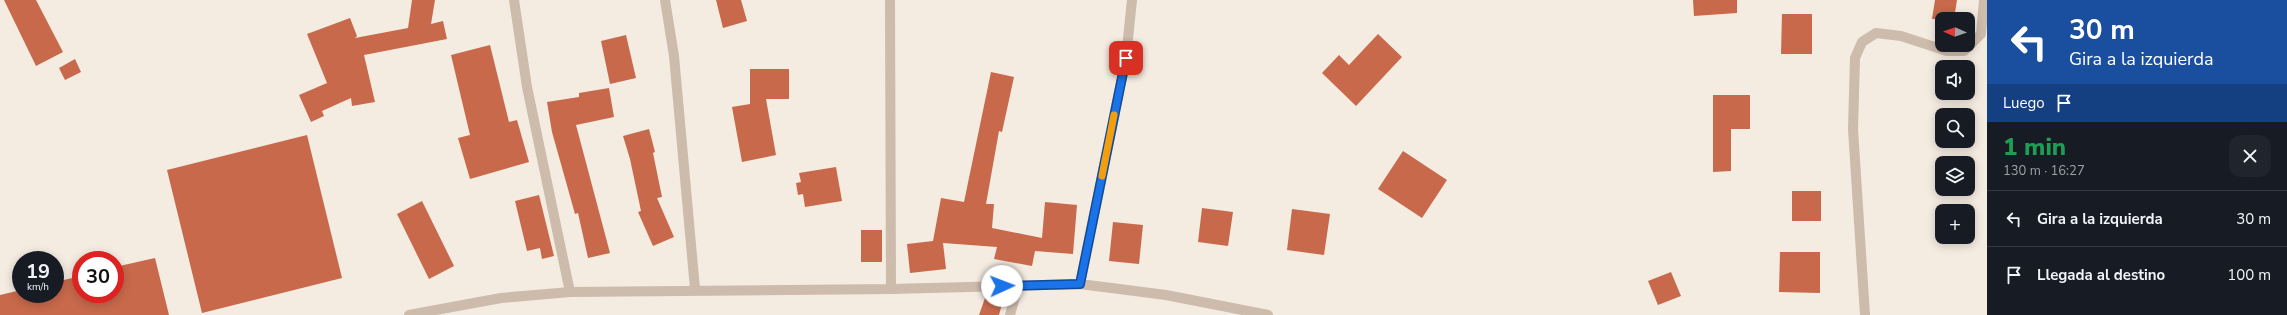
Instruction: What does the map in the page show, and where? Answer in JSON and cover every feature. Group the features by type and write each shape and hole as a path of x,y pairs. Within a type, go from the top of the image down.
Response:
{"street":[{"path":"514,0 527,87 570,292"},
{"path":"665,0 674,56 695,289"},
{"path":"890,0 892,290"},
{"path":"1080,284 1126,58 1132,0"},
{"path":"1865,315 1853,129 1855,58 1862,42 1876,33 1901,36 1947,51 1964,51 1981,34 1984,0"},
{"path":"410,315 501,298 570,292 695,289 892,290 1080,284 1166,295 1268,315"},
{"path":"1010,315 1018,286"}],"building":[{"path":"4,0 36,0 63,52 36,66"},
{"path":"412,0 435,0 431,24 443,21 447,39 364,55 375,102 352,106 351,98 322,111 324,116 311,122 299,95 327,83 307,34 350,18 357,36 355,38 408,28"},
{"path":"716,0 741,0 747,21 723,28"},
{"path":"1693,0 1737,0 1737,13 1694,16"},
{"path":"1935,0 1957,0 1955,12 1935,12 1935,19 1932,19"},
{"path":"1782,14 1812,14 1812,54 1781,54"},
{"path":"1378,34 1402,57 1356,106 1322,73 1339,55 1349,65"},
{"path":"626,35 636,78 610,84 601,41"},
{"path":"490,45 509,122 517,120 529,162 470,179 458,138 470,135 451,55"},
{"path":"75,59 81,72 65,80 59,68"},
{"path":"750,69 789,69 789,99 766,99 776,155 742,162 732,107 750,104"},
{"path":"991,72 1014,77 1002,132 999,131 986,204 994,204 992,228 1042,238 1045,202 1077,205 1073,254 1035,251 1032,266 994,259 997,247 943,243 946,269 910,273 907,244 933,241 941,198 964,202"},
{"path":"609,88 614,117 576,125 610,253 588,258 578,213 575,214 552,132 547,102 579,97 579,93"},
{"path":"1713,95 1750,95 1750,129 1731,129 1731,171 1713,172"},
{"path":"649,129 655,152 653,153 662,197 657,198 674,237 653,246 638,212 641,211 630,159 623,136"},
{"path":"307,135 342,278 202,313 167,170"},
{"path":"1403,151 1447,180 1422,218 1378,189"},
{"path":"836,167 842,201 805,207 803,194 798,195 796,183 801,182 799,173"},
{"path":"1792,191 1821,191 1821,221 1792,221"},
{"path":"539,195 554,256 542,259 540,248 527,251 515,201"},
{"path":"422,201 454,266 429,279 397,214"},
{"path":"1202,208 1233,212 1228,246 1198,242"},
{"path":"1292,209 1330,214 1324,255 1287,250"},
{"path":"1113,222 1143,225 1139,264 1109,261"},
{"path":"861,230 882,230 882,262 861,262"},
{"path":"1780,252 1820,252 1820,293 1779,292"},
{"path":"155,258 169,315 0,315 0,295 12,292 12,303 64,303 64,280 72,278 72,303 124,303 124,265"},
{"path":"1671,272 1681,296 1658,305 1648,281"},
{"path":"985,298 1002,304 999,315 979,315"}],"slow traffic":[{"path":"1102,176 1114,115"}],"route":[{"path":"1002,286 1080,284 1126,58"}]}
